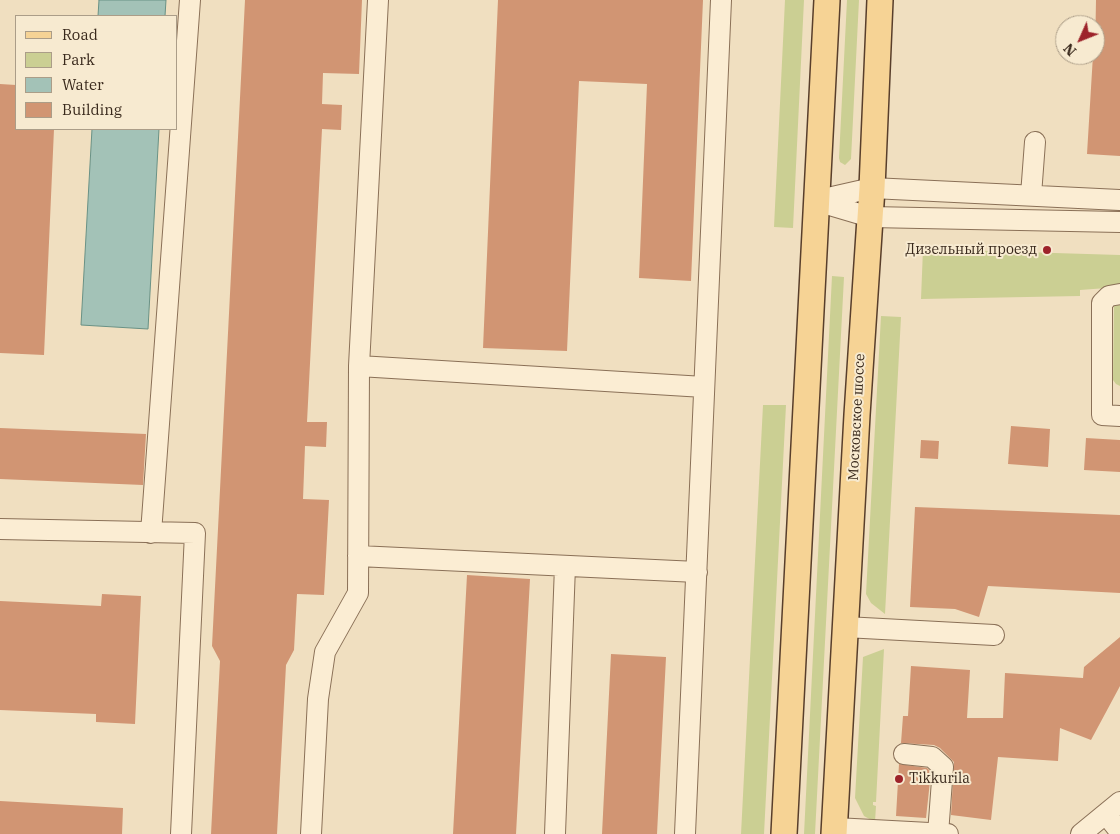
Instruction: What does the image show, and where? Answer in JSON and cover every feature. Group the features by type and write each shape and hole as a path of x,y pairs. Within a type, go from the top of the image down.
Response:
{"main road":[{"path":"784,834 827,0"},
{"name":"Московское шоссе","path":"834,831 872,188 880,0"}],"street":[{"path":"151,533 190,0"},
{"path":"311,834 318,698 325,652 358,593 359,366 378,0"},
{"path":"685,834 720,0"},
{"path":"1031,195 1035,142"},
{"path":"816,201 872,188 1120,200"},
{"path":"816,201 870,217 1120,222"},
{"path":"1103,415 1102,303 1109,296 1120,294"},
{"path":"359,366 704,387"},
{"path":"0,529 195,533 181,834"},
{"path":"358,556 697,572"},
{"path":"554,834 566,566"},
{"path":"845,626 994,635"},
{"path":"904,754 932,756 944,767 938,834"},
{"path":"1081,834 1113,808 1120,832"},
{"path":"834,831 948,834"}],"green space":[{"path":"785,0 804,0 793,228 774,227"},
{"path":"847,0 859,0 851,159 845,165 840,162 839,158"},
{"path":"923,249 1120,255 1120,287 1080,290 1080,296 921,299"},
{"path":"832,276 844,277 815,834 804,834"},
{"path":"1120,301 1120,386 1113,380 1114,302"},
{"path":"881,316 901,317 885,614 871,603 866,594"},
{"path":"763,405 786,405 764,834 741,834"},
{"path":"884,649 876,802 873,802 873,805 876,806 875,822 864,816 855,798 863,657"}],"water":[{"path":"99,0 166,0 165,15 98,15"},
{"path":"92,130 159,130 148,329 81,325"}],"building":[{"path":"245,0 362,0 359,74 323,73 322,104 342,105 341,130 322,129 307,422 327,422 326,447 305,446 303,499 329,500 324,595 297,594 294,650 286,665 277,834 211,834 220,661 212,646"},
{"path":"498,0 703,0 691,281 639,278 647,84 579,81 567,351 483,348"},
{"path":"1096,0 1120,0 1120,156 1087,154 1092,65 1105,65 1105,15 1096,15"},
{"path":"0,84 15,85 15,130 54,130 44,355 0,353"},
{"path":"1011,426 1050,429 1048,467 1008,464"},
{"path":"0,428 146,434 143,485 0,479"},
{"path":"1086,438 1120,440 1120,472 1084,470"},
{"path":"921,440 939,441 938,459 920,458"},
{"path":"915,507 1120,515 1120,593 988,586 979,617 955,609 910,607"},
{"path":"467,575 530,579 516,834 453,834"},
{"path":"102,594 141,596 135,724 96,722 96,714 0,710 0,601 101,606"},
{"path":"1120,637 1120,686 1091,740 1060,728 1058,761 998,757 991,820 951,815 954,762 940,748 934,745 901,743 903,716 908,716 911,666 970,670 967,718 1003,718 1005,673 1083,678 1084,667"},
{"path":"611,654 666,657 657,834 602,834"},
{"path":"899,764 927,768 931,772 926,818 896,816"},
{"path":"0,801 123,808 122,834 0,834"}],"place":[{"name":"Дизельный проезд","path":"1047,250"},
{"name":"Tikkurila","path":"899,779"}]}
